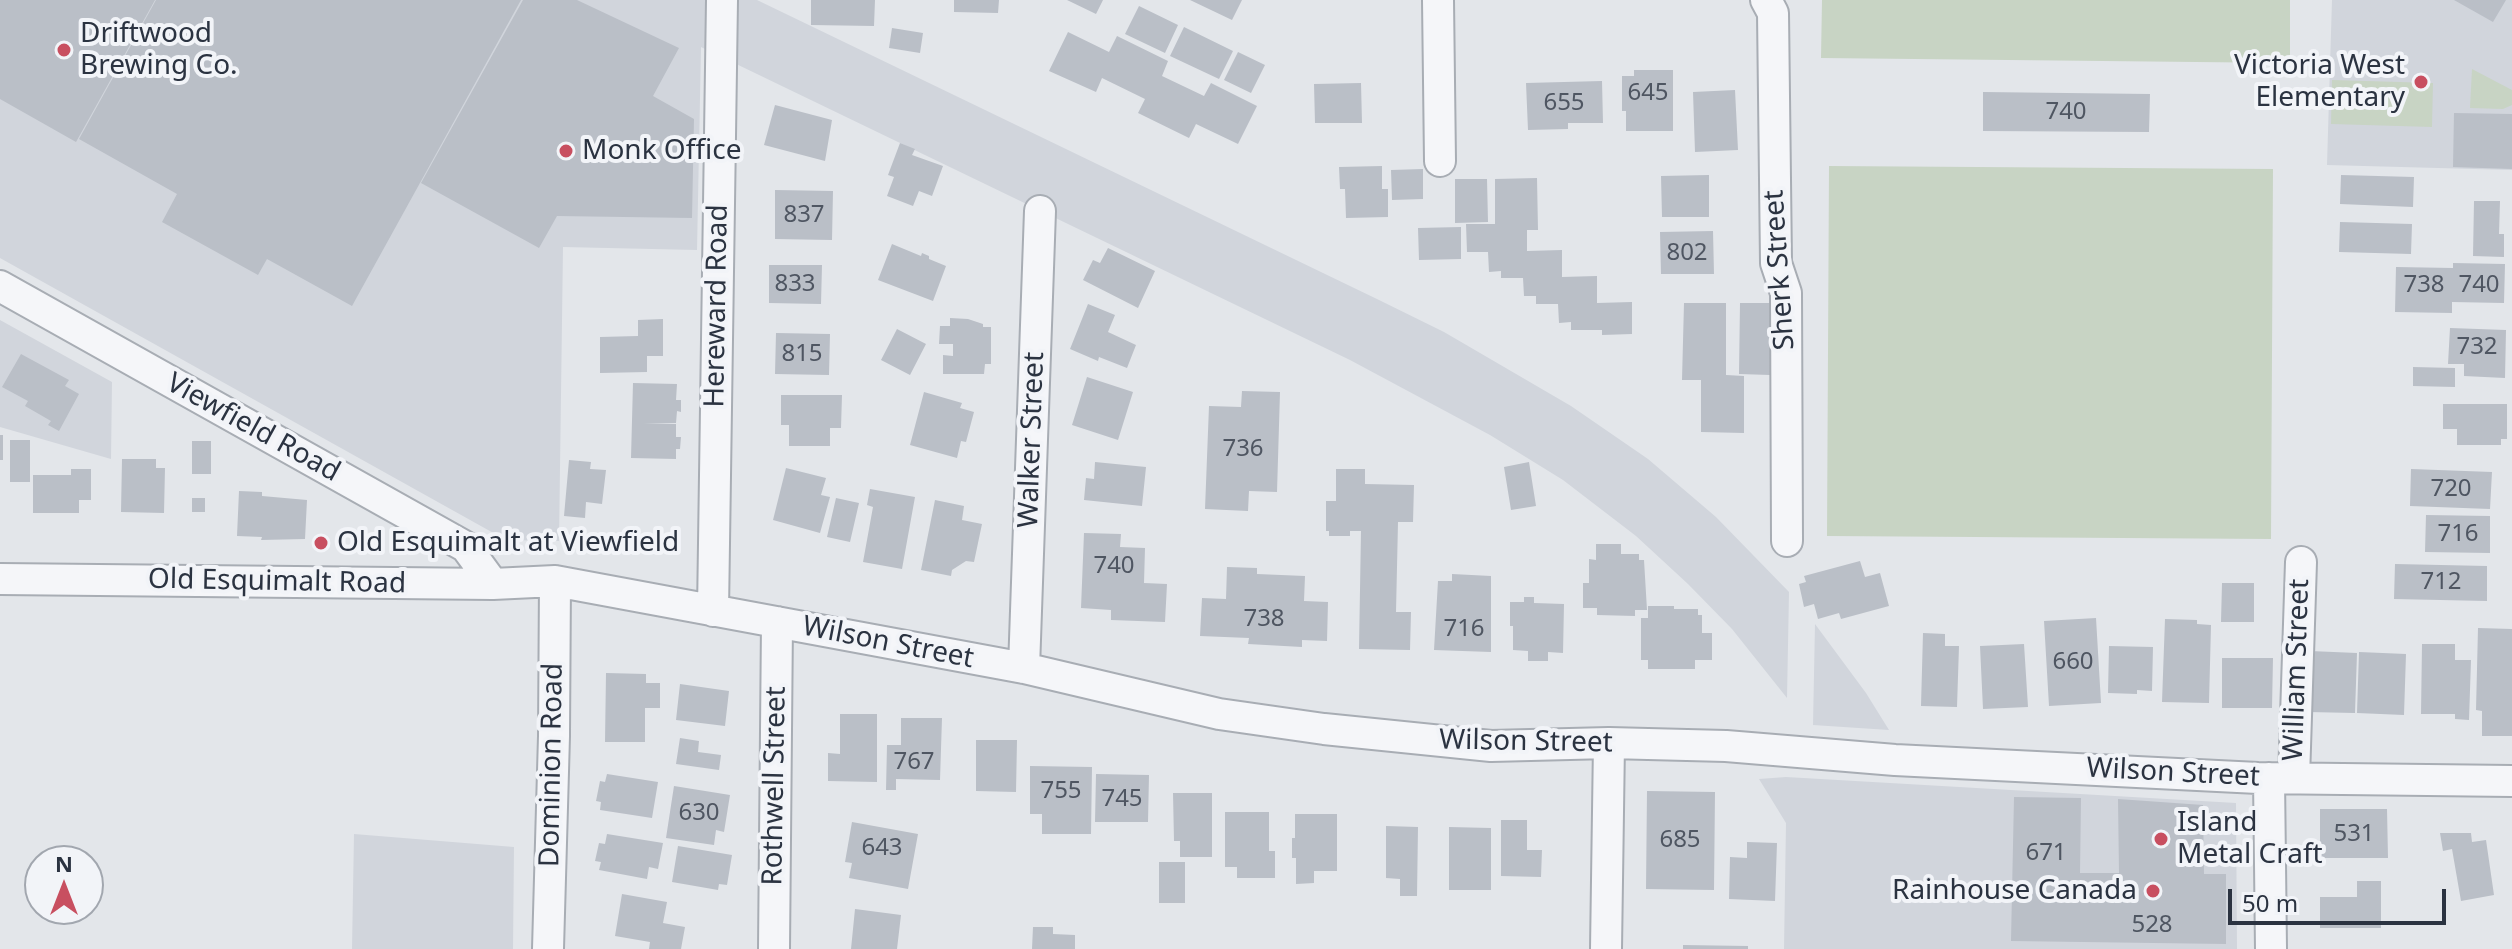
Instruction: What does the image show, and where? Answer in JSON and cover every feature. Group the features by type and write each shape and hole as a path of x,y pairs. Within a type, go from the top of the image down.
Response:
{"street":[{"name":"Hereward Road","path":"713,611 722,0"},
{"path":"1438,0 1440,161"},
{"name":"Sherk Street","path":"1767,0 1773,13 1776,263 1786,293 1787,541"},
{"name":"Walker Street","path":"1024,668 1040,211"},
{"name":"Viewfield Road","path":"0,286 466,547 493,584"},
{"name":"William Street","path":"2271,949 2281,778 2301,562"},
{"name":"Old Esquimalt Road","path":"0,579 493,584 555,581"},
{"name":"Wilson Street","path":"555,581 1024,668 1219,714 1324,729 1491,746 1609,743 1726,746 1895,760 2281,778 2512,781"},
{"name":"Dominion Road","path":"548,949 555,581"},
{"name":"Rothwell Street","path":"774,949 777,622"},
{"path":"1606,949 1609,743"}],"shaded area":[{"path":"0,0 757,0 1444,332 1571,406 1648,459 1716,517 1789,592 1787,698 1732,629 1636,536 1563,480 1490,435 1350,360 701,47 697,250 563,247 559,541 506,540 0,258"},
{"name":"Victoria West Elementary","path":"2332,0 2512,0 2512,170 2327,165"},
{"path":"0,320 112,382 111,459 0,427"},
{"path":"1815,624 1866,693 1889,730 1813,725"},
{"path":"1786,777 2236,803 2237,949 1784,949 1786,823 1759,779"},
{"path":"354,834 514,847 513,949 352,949"}],"green space":[{"path":"1822,0 2290,0 2290,63 1821,58"},
{"path":"2472,69 2512,90 2512,105 2503,109 2470,108"},
{"path":"2332,80 2433,83 2432,127 2331,124"},
{"path":"1829,166 2273,169 2271,539 1827,536"}],"building":[{"name":"Driftwood Brewing Co.","path":"0,0 155,0 76,142 0,99"},
{"path":"156,0 521,0 352,306 267,259 258,275 162,222 177,194 79,139"},
{"name":"Monk Office","path":"523,0 577,0 679,48 653,96 694,119 692,218 557,216 539,248 421,183"},
{"path":"811,0 875,0 874,26 811,25"},
{"path":"954,0 999,0 998,13 954,12"},
{"path":"1067,0 1103,0 1096,14"},
{"path":"1190,0 1242,0 1232,20"},
{"path":"2454,0 2506,0 2493,22"},
{"path":"1139,6 1178,25 1165,53 1125,34"},
{"path":"1184,27 1233,51 1219,79 1170,56"},
{"path":"892,28 923,33 920,53 889,48"},
{"path":"1068,32 1109,52 1117,36 1168,61 1162,76 1204,96 1211,83 1257,106 1238,144 1196,124 1189,138 1138,113 1145,99 1102,78 1096,92 1049,71"},
{"path":"1238,52 1265,65 1251,93 1224,80"},
{"path":"1634,70 1673,70 1673,131 1626,131 1626,111 1622,111 1622,76 1634,76"},
{"path":"1602,81 1603,123 1568,123 1568,129 1528,130 1526,83"},
{"path":"1361,83 1362,123 1315,123 1314,84"},
{"path":"1735,90 1738,150 1695,152 1693,92"},
{"path":"1983,92 2150,94 2149,132 1983,131"},
{"path":"775,105 832,120 825,161 764,145"},
{"path":"2454,113 2512,114 2512,169 2453,167"},
{"path":"900,143 915,149 912,155 943,166 932,196 919,191 913,206 887,196 894,177 888,175"},
{"path":"1382,166 1382,189 1388,189 1388,217 1346,218 1345,189 1340,189 1339,167"},
{"path":"1423,169 1423,199 1392,200 1391,170"},
{"path":"1709,175 1709,217 1662,217 1661,176"},
{"path":"2341,175 2414,177 2413,207 2340,204"},
{"path":"1537,178 1538,230 1527,230 1527,251 1562,250 1562,277 1597,276 1597,303 1632,302 1632,334 1602,335 1602,330 1571,330 1571,322 1559,323 1558,304 1536,304 1536,296 1524,296 1523,278 1501,278 1501,271 1489,272 1488,252 1467,252 1466,224 1495,224 1495,179"},
{"path":"1455,179 1487,179 1488,222 1455,223"},
{"path":"775,190 833,191 832,240 775,239"},
{"path":"2474,201 2500,201 2499,234 2504,234 2504,257 2473,256"},
{"path":"2340,222 2412,224 2411,254 2339,252"},
{"path":"1461,227 1461,259 1419,260 1418,228"},
{"path":"1713,231 1714,274 1661,274 1660,232"},
{"path":"892,244 921,256 922,253 946,266 933,301 878,280"},
{"path":"1108,248 1155,271 1138,308 1083,280 1093,260 1100,263"},
{"path":"2453,263 2505,264 2504,303 2452,302 2452,313 2395,312 2396,267 2453,268"},
{"path":"769,265 822,265 821,304 769,303"},
{"path":"1684,303 1726,303 1726,375 1744,376 1744,433 1701,432 1701,380 1682,380"},
{"path":"1740,303 1770,303 1770,375 1739,374"},
{"path":"1088,304 1115,315 1108,332 1136,345 1127,368 1099,357 1098,361 1070,349"},
{"path":"950,318 968,319 983,324 983,327 991,327 991,364 985,364 984,374 943,374 943,355 953,356 953,344 939,344 940,326 950,326"},
{"path":"663,319 663,356 647,356 647,372 600,373 600,337 638,336 638,320"},
{"path":"2450,328 2506,330 2505,378 2464,376 2464,364 2448,364"},
{"path":"897,329 926,344 910,375 881,360"},
{"path":"776,333 830,334 829,375 775,374"},
{"path":"21,354 69,380 65,386 79,394 59,431 48,425 51,421 25,406 28,401 2,387"},
{"path":"2413,367 2455,368 2455,387 2413,386"},
{"path":"1087,377 1133,392 1118,440 1072,425"},
{"path":"633,383 677,384 676,400 681,400 681,412 677,411 676,423 644,423 676,424 676,437 681,437 676,459 631,458"},
{"path":"1242,391 1280,392 1277,492 1249,491 1248,511 1205,509 1209,406 1241,407"},
{"path":"924,392 962,403 960,408 974,412 966,442 961,441 957,458 910,445"},
{"path":"781,395 842,395 841,428 830,428 830,446 789,446 789,425 781,425"},
{"path":"2443,404 2507,404 2507,439 2501,439 2501,445 2457,445 2457,429 2443,429"},
{"path":"0,435 3,435 3,460 0,460"},
{"path":"10,440 30,440 30,482 10,482"},
{"path":"192,441 211,441 211,474 192,474"},
{"path":"122,459 156,459 156,468 165,468 164,513 121,512"},
{"path":"569,460 591,462 590,469 606,470 602,504 586,502 585,518 564,516"},
{"path":"1095,462 1146,467 1142,506 1084,500 1086,478 1094,479"},
{"path":"1529,462 1536,506 1511,510 1504,467"},
{"path":"786,468 826,478 821,495 830,497 820,533 773,520"},
{"path":"71,469 91,469 91,500 79,500 79,513 33,513 33,475 71,475"},
{"path":"1336,469 1365,469 1365,484 1414,485 1413,522 1398,522 1396,612 1411,612 1410,650 1359,649 1361,531 1350,531 1350,536 1329,536 1329,531 1326,531 1326,501 1336,501"},
{"path":"2411,469 2492,472 2490,509 2410,506"},
{"path":"870,489 915,497 902,569 863,562 873,507 867,505"},
{"path":"239,491 307,500 305,539 261,540 262,537 237,536"},
{"path":"192,498 205,498 205,512 192,512"},
{"path":"836,498 859,503 850,542 827,537"},
{"path":"935,500 964,506 962,520 982,524 974,562 966,561 952,570 951,576 921,570"},
{"path":"2426,515 2490,516 2490,553 2425,552"},
{"path":"1084,533 1121,534 1120,547 1145,548 1144,583 1167,584 1165,622 1111,620 1111,610 1081,608"},
{"path":"1596,544 1621,544 1621,554 1639,554 1639,560 1644,560 1647,610 1635,610 1635,616 1597,615 1597,608 1583,608 1583,583 1589,583 1589,559 1596,560"},
{"path":"1860,561 1865,577 1880,573 1889,606 1841,619 1839,613 1818,619 1814,604 1804,607 1799,584 1806,582 1804,576"},
{"path":"2395,564 2487,566 2487,601 2394,599"},
{"path":"1227,567 1257,568 1257,574 1305,576 1304,601 1328,602 1327,641 1302,640 1302,647 1248,644 1249,638 1200,636 1202,598 1226,599"},
{"path":"1452,574 1491,576 1491,652 1434,650 1438,581 1452,581"},
{"path":"2222,583 2254,583 2254,622 2221,622"},
{"path":"1524,597 1534,597 1534,603 1564,604 1563,653 1548,652 1548,661 1528,661 1528,651 1513,650 1510,602 1524,602"},
{"path":"1648,606 1698,609 1698,615 1702,615 1702,633 1712,633 1712,660 1695,660 1695,669 1648,669 1648,660 1641,660 1641,618 1648,618"},
{"path":"2096,618 2101,703 2049,706 2044,621"},
{"path":"2165,619 2197,620 2197,624 2211,625 2209,703 2162,702"},
{"path":"2478,628 2512,629 2512,736 2482,736 2482,711 2476,710"},
{"path":"1923,633 1945,634 1945,646 1959,646 1957,707 1921,706"},
{"path":"2024,644 2028,707 1983,709 1980,646"},
{"path":"2422,644 2455,644 2455,660 2471,660 2469,720 2455,719 2455,714 2421,714"},
{"path":"2109,646 2153,647 2152,691 2108,693"},
{"path":"2310,651 2357,653 2355,713 2308,712"},
{"path":"2359,652 2406,654 2404,715 2357,713"},
{"path":"2222,658 2273,658 2272,708 2222,708"},
{"path":"606,673 646,674 646,683 660,683 660,708 645,708 645,742 605,742"},
{"path":"680,684 729,691 725,726 676,720"},
{"path":"840,714 877,714 877,782 828,781 828,753 840,754"},
{"path":"901,718 942,718 940,780 896,779 896,790 886,790 887,745 901,745"},
{"path":"680,738 699,741 698,752 721,755 719,770 676,764"},
{"path":"976,740 1017,740 1016,792 976,791"},
{"path":"1030,766 1092,767 1091,834 1042,834 1042,814 1030,814"},
{"path":"607,774 658,782 652,818 600,810 601,802 596,801 600,781 605,782"},
{"path":"1096,774 1149,775 1148,822 1095,822"},
{"path":"674,786 730,795 724,832 716,830 714,845 666,838"},
{"path":"1647,791 1715,792 1714,890 1646,889"},
{"path":"1173,793 1212,793 1212,857 1180,857 1180,841 1174,841"},
{"path":"2014,797 2081,798 2080,873 2119,873 2118,799 2203,805 2204,874 2226,874 2226,944 2011,941"},
{"path":"2320,809 2387,809 2388,858 2320,858"},
{"path":"1225,812 1269,812 1269,851 1275,851 1275,878 1237,878 1237,867 1225,867"},
{"path":"1295,814 1337,814 1337,871 1314,871 1314,883 1296,884 1296,858 1292,858"},
{"path":"1501,820 1527,820 1527,850 1542,850 1541,877 1501,876"},
{"path":"852,822 918,834 908,889 849,878 852,863 845,862"},
{"path":"1386,826 1418,827 1417,896 1400,896 1400,879 1386,878"},
{"path":"1449,827 1491,828 1491,890 1449,890"},
{"path":"2440,833 2471,833 2472,842 2486,840 2494,895 2461,901 2452,849 2443,851"},
{"path":"607,834 663,843 658,869 649,867 647,879 599,870 601,862 595,861 599,843 605,844"},
{"path":"1747,842 1777,843 1775,901 1729,899 1730,857 1747,858"},
{"path":"678,846 732,855 727,885 719,884 718,890 672,882"},
{"path":"1159,862 1185,862 1185,903 1159,903"},
{"path":"2357,881 2381,881 2381,928 2320,928 2320,897 2357,897"},
{"path":"622,894 667,902 663,923 685,927 681,949 649,949 650,942 615,936"},
{"path":"855,909 901,915 897,949 851,949"},
{"path":"1033,927 1053,927 1053,934 1075,935 1075,949 1032,949"},
{"path":"1683,945 1748,946 1748,949 1683,949"}],"place":[{"name":"Driftwood Brewing Co.","path":"64,50"},
{"name":"Victoria West Elementary","path":"2421,82"},
{"name":"Monk Office","path":"566,151"},
{"name":"Old Esquimalt at Viewfield","path":"321,543"},
{"name":"Island Metal Craft","path":"2161,839"},
{"name":"Rainhouse Canada","path":"2153,891"}]}
